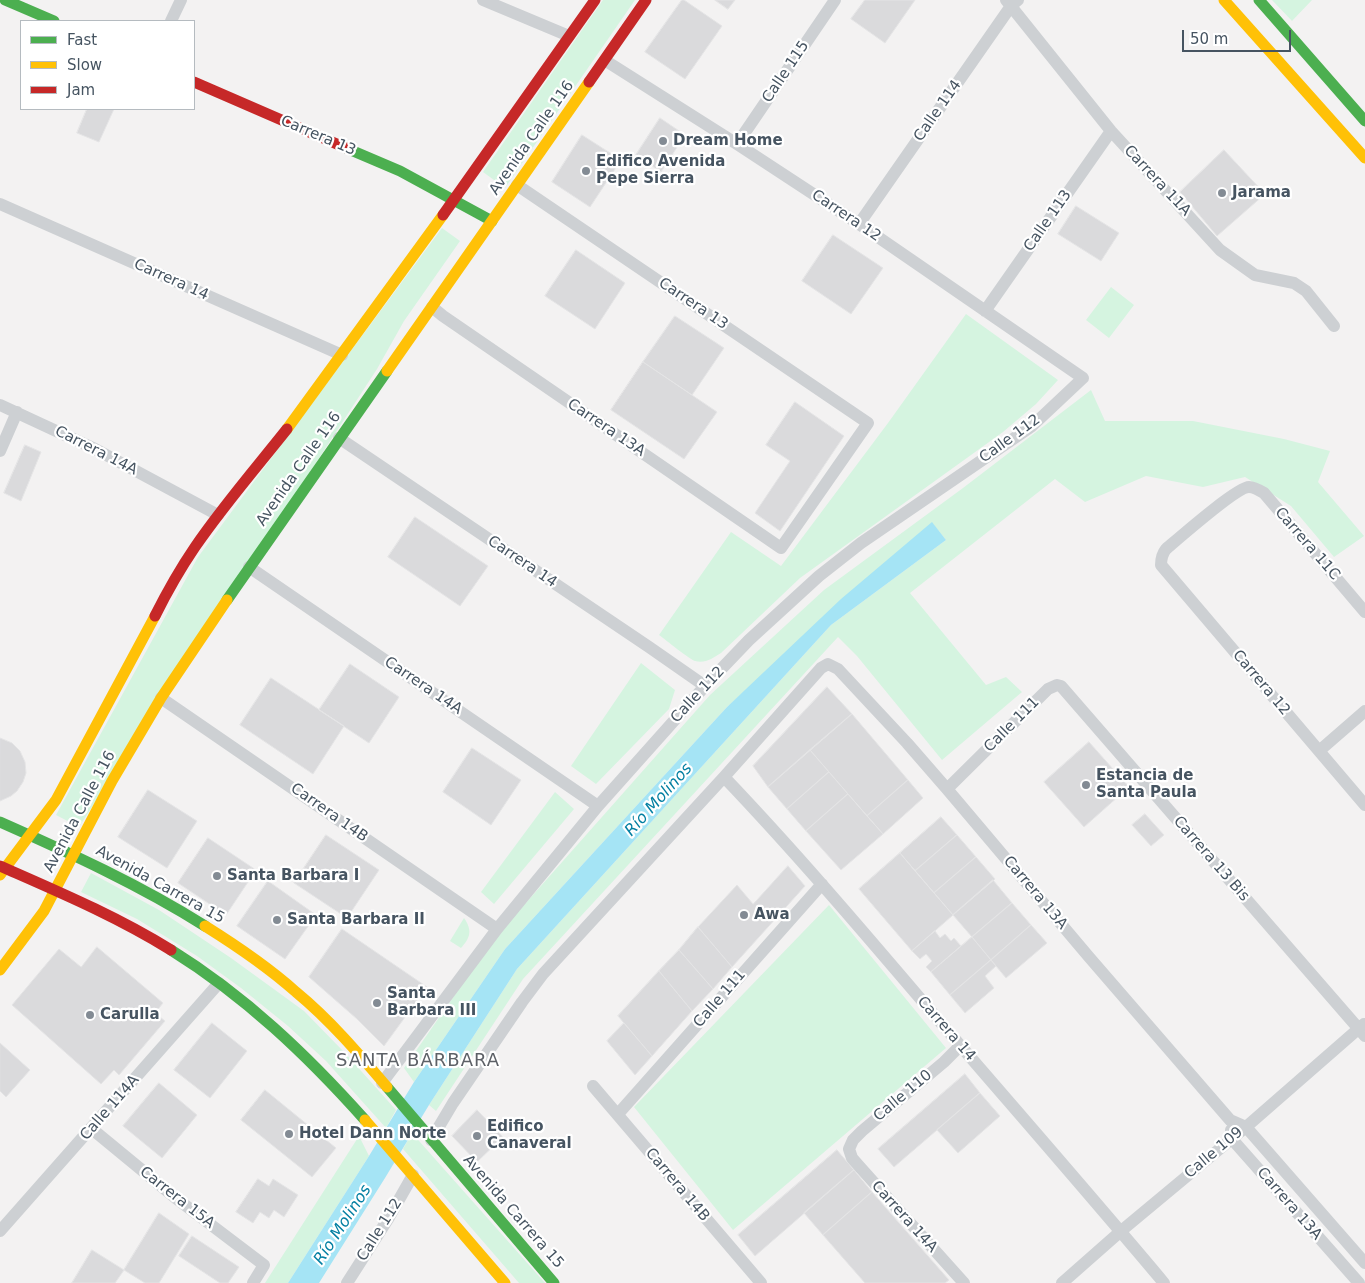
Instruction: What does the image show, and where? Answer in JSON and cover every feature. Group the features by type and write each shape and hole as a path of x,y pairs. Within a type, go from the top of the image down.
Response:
{"main road":[{"path":"5,0 52,20"},
{"name":"Avenida Calle 116","path":"2,870 56,800 171,585 194,548 342,355 594,0"},
{"name":"Avenida Calle 116","path":"0,970 38,920 56,890 112,781 161,698 249,566 606,60 646,0"},
{"path":"1224,0 1365,158"},
{"path":"1259,0 1365,121"},
{"name":"Carrera 13","path":"195,82 400,171 492,221"},
{"name":"Avenida Carrera 15","path":"0,822 74,856 186,914 235,946 297,993 320,1014 367,1064 554,1283"},
{"path":"2,870 82,901 145,934 220,983 281,1032 328,1078 368,1122 505,1283"}],"street":[{"path":"172,20 181,0"},
{"path":"484,0 570,36"},
{"name":"Calle 115","path":"737,144 835,0"},
{"name":"Carrera 11A","path":"1012,2 1111,131 1220,250 1256,275 1294,284 1306,291 1334,326"},
{"name":"Calle 114","path":"859,224 1012,2"},
{"name":"Carrera 12","path":"606,60 859,224 1083,378"},
{"name":"Calle 113","path":"985,311 1111,131"},
{"name":"Carrera 13","path":"518,185 868,422 781,548"},
{"name":"Carrera 14","path":"0,204 342,355"},
{"name":"Carrera 13A","path":"432,307 781,548"},
{"name":"Calle 112","path":"386,1087 497,929 598,806 705,686 749,640 819,576 860,543 1032,426 1083,378"},
{"name":"Carrera 14A","path":"0,405 96,449 218,515"},
{"path":"0,451 17,412"},
{"name":"Carrera 14","path":"339,438 705,686"},
{"name":"Carrera 11C","path":"1161,559 1166,549 1230,497 1244,488 1254,488 1264,493 1365,612"},
{"name":"Carrera 12","path":"1161,559 1161,565 1365,805"},
{"name":"Carrera 14A","path":"249,566 598,806"},
{"name":"Carrera 13A","path":"724,777 821,668 828,664 838,669 947,789 1230,1120 1246,1127 1365,1263"},
{"name":"Calle 111","path":"947,789 1048,689 1056,685"},
{"name":"Carrera 13 Bis","path":"1056,685 1064,689 1363,1030"},
{"name":"Carrera 14B","path":"161,698 497,929"},
{"path":"1319,751 1365,711"},
{"path":"431,1140 453,1103 543,974 724,777"},
{"name":"Carrera 14","path":"724,777 822,884 1164,1283"},
{"name":"Calle 111","path":"618,1114 822,884"},
{"name":"Calle 114A","path":"0,1231 220,983"},
{"name":"Calle 109","path":"1062,1283 1231,1138 1363,1030"},
{"name":"Calle 110","path":"849,1149 853,1140 862,1130 944,1062 960,1046"},
{"name":"Carrera 14B","path":"593,1086 761,1283"},
{"path":"1230,1120 1231,1138"},
{"name":"Carrera 15A","path":"92,1129 177,1199 264,1265 253,1283"},
{"name":"Carrera 13A","path":"1231,1138 1359,1283"},
{"name":"Carrera 14A","path":"849,1149 852,1158 964,1283"},
{"name":"Calle 112","path":"347,1283 388,1219 413,1175"}],"green space":[{"path":"603,0 635,0 505,188 483,172"},
{"path":"1272,0 1312,0 1292,21"},
{"path":"442,228 460,241 404,321 377,369 79,827 56,815 198,557"},
{"path":"1111,287 1134,305 1109,338 1086,320"},
{"path":"966,314 1058,380 1036,404 1003,432 800,578 721,653 712,659 695,661 659,635 731,532 781,566 888,423"},
{"path":"1091,390 1105,421 1193,421 1284,439 1330,451 1318,482 1364,536 1334,557 1291,506 1245,477 1203,487 1146,476 1085,502 1055,479 910,593 986,685 1006,677 1022,692 942,760 857,656 838,637 523,979 436,1111 429,1105 517,969 831,625 946,540 932,523 727,707 505,949 414,1082 404,1068 493,940 710,695 824,590 963,488"},
{"path":"641,663 675,690 669,709 596,784 571,766"},
{"path":"555,792 574,809 494,904 481,892"},
{"path":"91,873 159,910 231,958 304,1011 396,1110 386,1128 326,1061 288,1026 241,988 197,956 137,919 81,892"},
{"path":"829,905 946,1048 733,1230 634,1107"},
{"path":"464,918 469,927 469,934 467,941 461,948 450,941"},
{"path":"412,1133 545,1283 519,1283 403,1149"},
{"path":"359,1136 369,1156 288,1283 265,1283"}],"water":[{"name":"Río Molinos","path":"932,522 946,540 831,625 517,969 429,1105 319,1283 288,1283 414,1082 505,949 727,707 841,599"}],"building":[{"path":"682,0 722,26 685,79 645,52"},
{"path":"715,0 735,0 728,9"},
{"path":"865,0 915,0 885,43 851,19"},
{"path":"87,110 114,110 99,142 77,133"},
{"name":"Dream Home","path":"660,118 685,135 661,172 636,155"},
{"name":"Edifico Avenida Pepe Sierra","path":"582,135 621,160 590,207 552,182"},
{"name":"Jarama","path":"1224,150 1265,194 1217,236 1180,192"},
{"path":"1076,206 1119,233 1101,261 1058,234"},
{"path":"833,235 883,268 851,314 802,281"},
{"path":"576,250 625,283 595,329 545,296"},
{"path":"675,316 724,348 692,395 643,362"},
{"path":"643,362 717,412 684,459 611,410"},
{"path":"795,402 844,436 780,531 755,513 790,461 766,445"},
{"path":"25,445 41,452 21,501 4,493"},
{"path":"415,517 488,566 460,606 388,557"},
{"path":"350,664 399,697 369,743 319,710"},
{"path":"271,678 344,726 313,774 240,725"},
{"path":"827,687 852,714 768,787 753,766"},
{"path":"852,714 908,780 867,816 810,750"},
{"path":"0,738 12,743 20,751 25,762 26,773 17,791 0,801"},
{"name":"Estancia de Santa Paula","path":"1089,742 1129,787 1084,827 1044,782"},
{"path":"472,748 521,780 491,825 443,792"},
{"path":"810,750 829,772 787,809 768,787"},
{"path":"829,772 848,794 806,831 787,809"},
{"path":"908,780 923,798 883,834 867,816"},
{"path":"148,790 197,821 167,868 118,837"},
{"path":"848,794 883,834 841,870 806,831"},
{"path":"1145,814 1164,835 1151,846 1132,825"},
{"path":"941,817 957,835 915,871 900,853"},
{"path":"326,835 379,870 347,918 294,883"},
{"path":"957,835 976,857 934,893 915,871"},
{"name":"Santa Barbara I","path":"208,838 256,870 226,915 178,883"},
{"path":"900,853 953,915 912,951 859,889"},
{"path":"976,857 995,879 953,915 934,893"},
{"name":"Awa","path":"788,866 805,886 732,967 698,927 737,885 753,904"},
{"path":"993,880 1012,903 972,937 953,915"},
{"name":"Santa Barbara II","path":"268,881 316,915 285,959 237,926"},
{"path":"1012,903 1031,925 991,960 972,937"},
{"path":"1031,925 1047,943 1006,978 991,960"},
{"path":"698,927 732,967 713,989 679,950"},
{"name":"Santa Barbara III","path":"342,929 427,987 384,1046 357,1019 309,977"},
{"path":"935,931 940,938 945,934 951,941 954,938 961,946 931,972 926,967 932,961 926,954 920,959 912,951"},
{"path":"972,937 991,960 950,995 931,972"},
{"name":"Carulla","path":"97,947 163,1003 155,1013 165,1021 119,1075 114,1070 101,1084 12,1005 59,949 81,967"},
{"path":"679,950 713,989 692,1011 659,971"},
{"path":"991,960 996,966 985,976 994,988 965,1013 950,995"},
{"path":"659,971 692,1011 652,1056 618,1016"},
{"path":"212,1023 247,1051 210,1098 174,1070"},
{"path":"624,1023 652,1056 635,1075 607,1041"},
{"path":"0,1043 30,1070 6,1097 0,1091"},
{"path":"965,1074 980,1093 894,1167 878,1149"},
{"path":"159,1083 197,1115 162,1158 123,1126"},
{"name":"Hotel Dann Norte","path":"265,1090 336,1148 312,1177 241,1120"},
{"path":"980,1093 1000,1116 958,1153 937,1130"},
{"name":"Edifico Canaveral","path":"477,1110 503,1137 477,1162 452,1136"},
{"path":"837,1150 854,1170 755,1256 738,1235"},
{"path":"854,1170 872,1192 823,1235 804,1213"},
{"path":"258,1179 269,1186 273,1179 298,1195 284,1217 274,1210 269,1218 260,1212 253,1223 236,1212"},
{"path":"872,1192 949,1280 945,1283 865,1283 823,1235"},
{"path":"159,1213 189,1234 159,1283 145,1283 124,1270"},
{"path":"192,1236 239,1267 228,1283 220,1283 179,1256"},
{"path":"92,1250 124,1270 115,1283 72,1283"}],"traffic: fast":[{"path":"5,0 52,20"},
{"path":"1259,0 1365,121"},
{"path":"346,148 400,171 492,221"},
{"path":"227,600 387,371"},
{"path":"0,822 130,883 205,926"},
{"path":"171,950 224,987 274,1028 321,1072 365,1120"},
{"path":"387,1087 554,1283"}],"traffic: slow":[{"path":"1224,0 1365,158"},
{"path":"387,371 589,82"},
{"path":"287,429 443,215"},
{"path":"0,970 44,911 112,781 161,698 227,600"},
{"path":"0,875 56,800 155,616"},
{"path":"205,926 263,965 309,1003 344,1038 387,1087"},
{"path":"365,1120 505,1283"}],"traffic: jam":[{"path":"443,215 595,0"},
{"path":"589,82 646,0"},
{"path":"195,82 346,148"},
{"path":"155,616 189,555 228,502 287,429"},
{"path":"0,866 108,915 171,950"}],"place":[{"name":"Dream Home","path":"663,141"},
{"name":"Edifico Avenida Pepe Sierra","path":"586,171"},
{"name":"Jarama","path":"1222,193"},
{"name":"Estancia de Santa Paula","path":"1086,785"},
{"name":"Santa Barbara I","path":"217,876"},
{"name":"Awa","path":"744,915"},
{"name":"Santa Barbara II","path":"277,920"},
{"name":"Santa Barbara III","path":"377,1003"},
{"name":"Carulla","path":"90,1015"},
{"name":"Hotel Dann Norte","path":"289,1134"},
{"name":"Edifico Canaveral","path":"477,1136"}],"district":[{"name":"SANTA BÁRBARA","path":"418,1061"}]}
